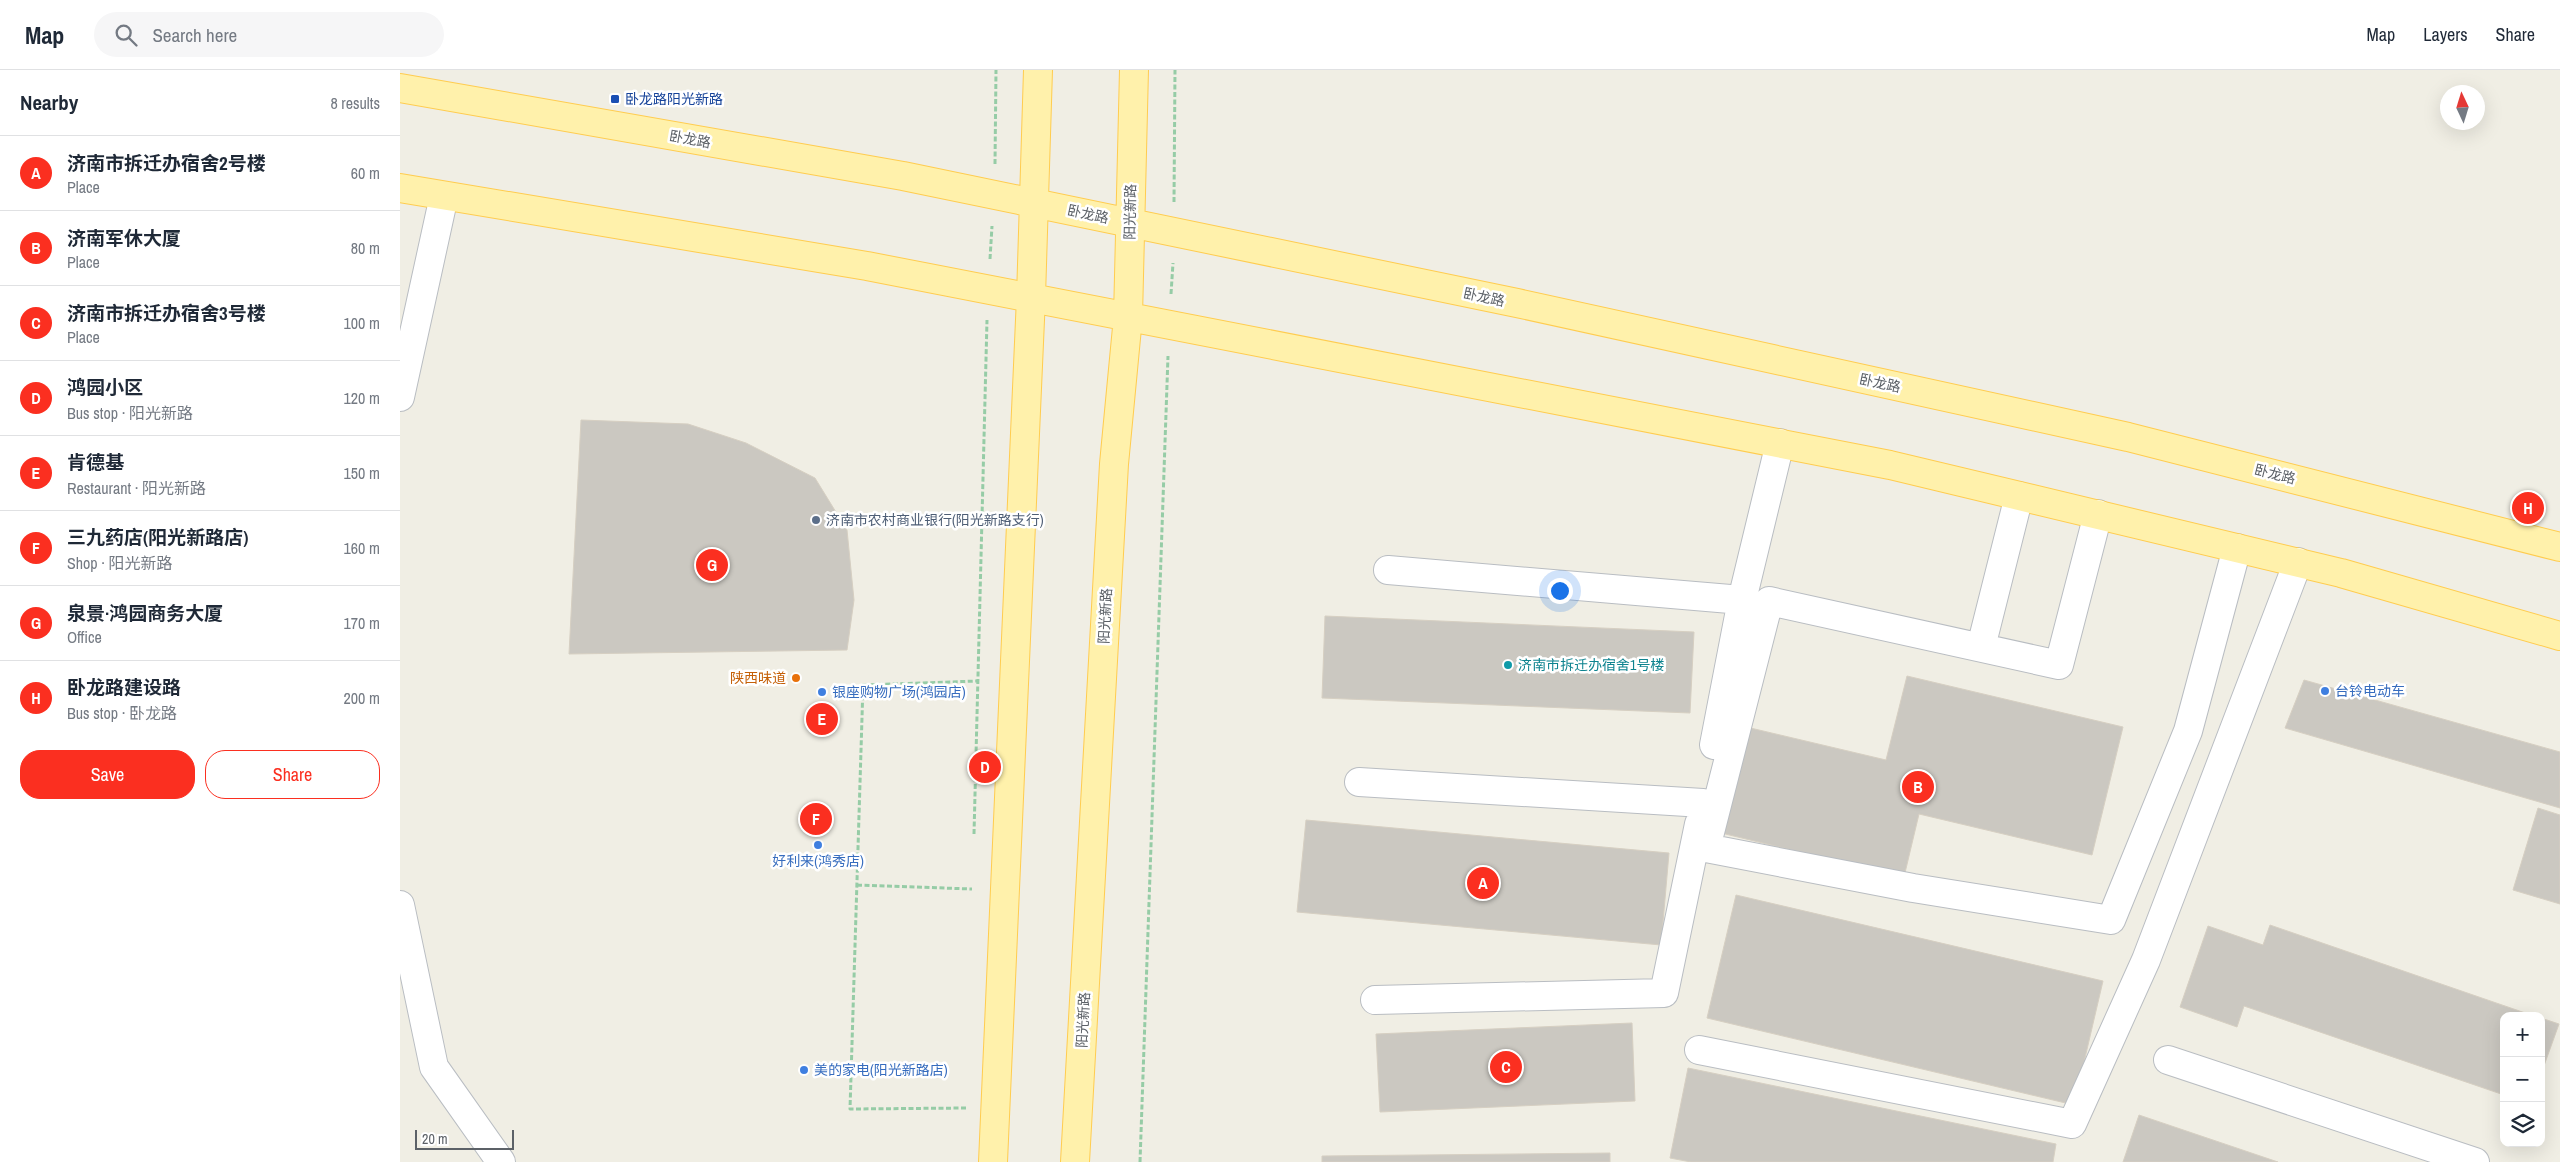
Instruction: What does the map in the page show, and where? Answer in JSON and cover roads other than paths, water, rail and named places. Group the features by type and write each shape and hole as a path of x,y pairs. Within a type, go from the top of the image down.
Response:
{"main road":[{"path":"994,1162 1031,297 1038,70"},
{"name":"阳光新路","path":"1074,1162 1114,464 1128,317 1134,70"},
{"name":"卧龙路","path":"400,88 903,176 1527,306 2128,437 2560,547"},
{"path":"400,188 867,266 1890,465 2298,562 2560,636"}],"street":[{"path":"400,397 444,196"},
{"path":"1375,1000 1664,993 1742,600 1780,443"},
{"path":"1981,647 2019,496"},
{"path":"2098,514 2059,664 1768,601 1706,848 1913,888 2111,920 2188,731 2237,548"},
{"path":"1698,1050 2072,1124 2146,960 2298,562"},
{"path":"1388,570 1742,600"},
{"path":"1359,782 1703,802"},
{"path":"400,904 434,1067 501,1162"},
{"path":"2168,1060 2475,1162"}],"place":[{"name":"卧龙路阳光新路","path":"615,99"},
{"name":"卧龙路建设路","path":"2528,508"},
{"name":"济南市农村商业银行(阳光新路支行)","path":"816,520"},
{"name":"泉景·鸿园商务大厦","path":"712,565"},
{"name":"济南市拆迁办宿舍1号楼","path":"1508,665"},
{"name":"陕西味道","path":"796,678"},
{"name":"台铃电动车","path":"2325,691"},
{"name":"银座购物广场(鸿园店)","path":"822,692"},
{"name":"肯德基","path":"822,719"},
{"name":"鸿园小区","path":"985,767"},
{"name":"济南军休大厦","path":"1918,787"},
{"name":"三九药店(阳光新路店)","path":"816,819"},
{"name":"好利来(鸿秀店)","path":"818,845"},
{"name":"济南市拆迁办宿舍2号楼","path":"1483,883"},
{"name":"济南市拆迁办宿舍3号楼","path":"1506,1067"},
{"name":"美的家电(阳光新路店)","path":"804,1070"}]}
